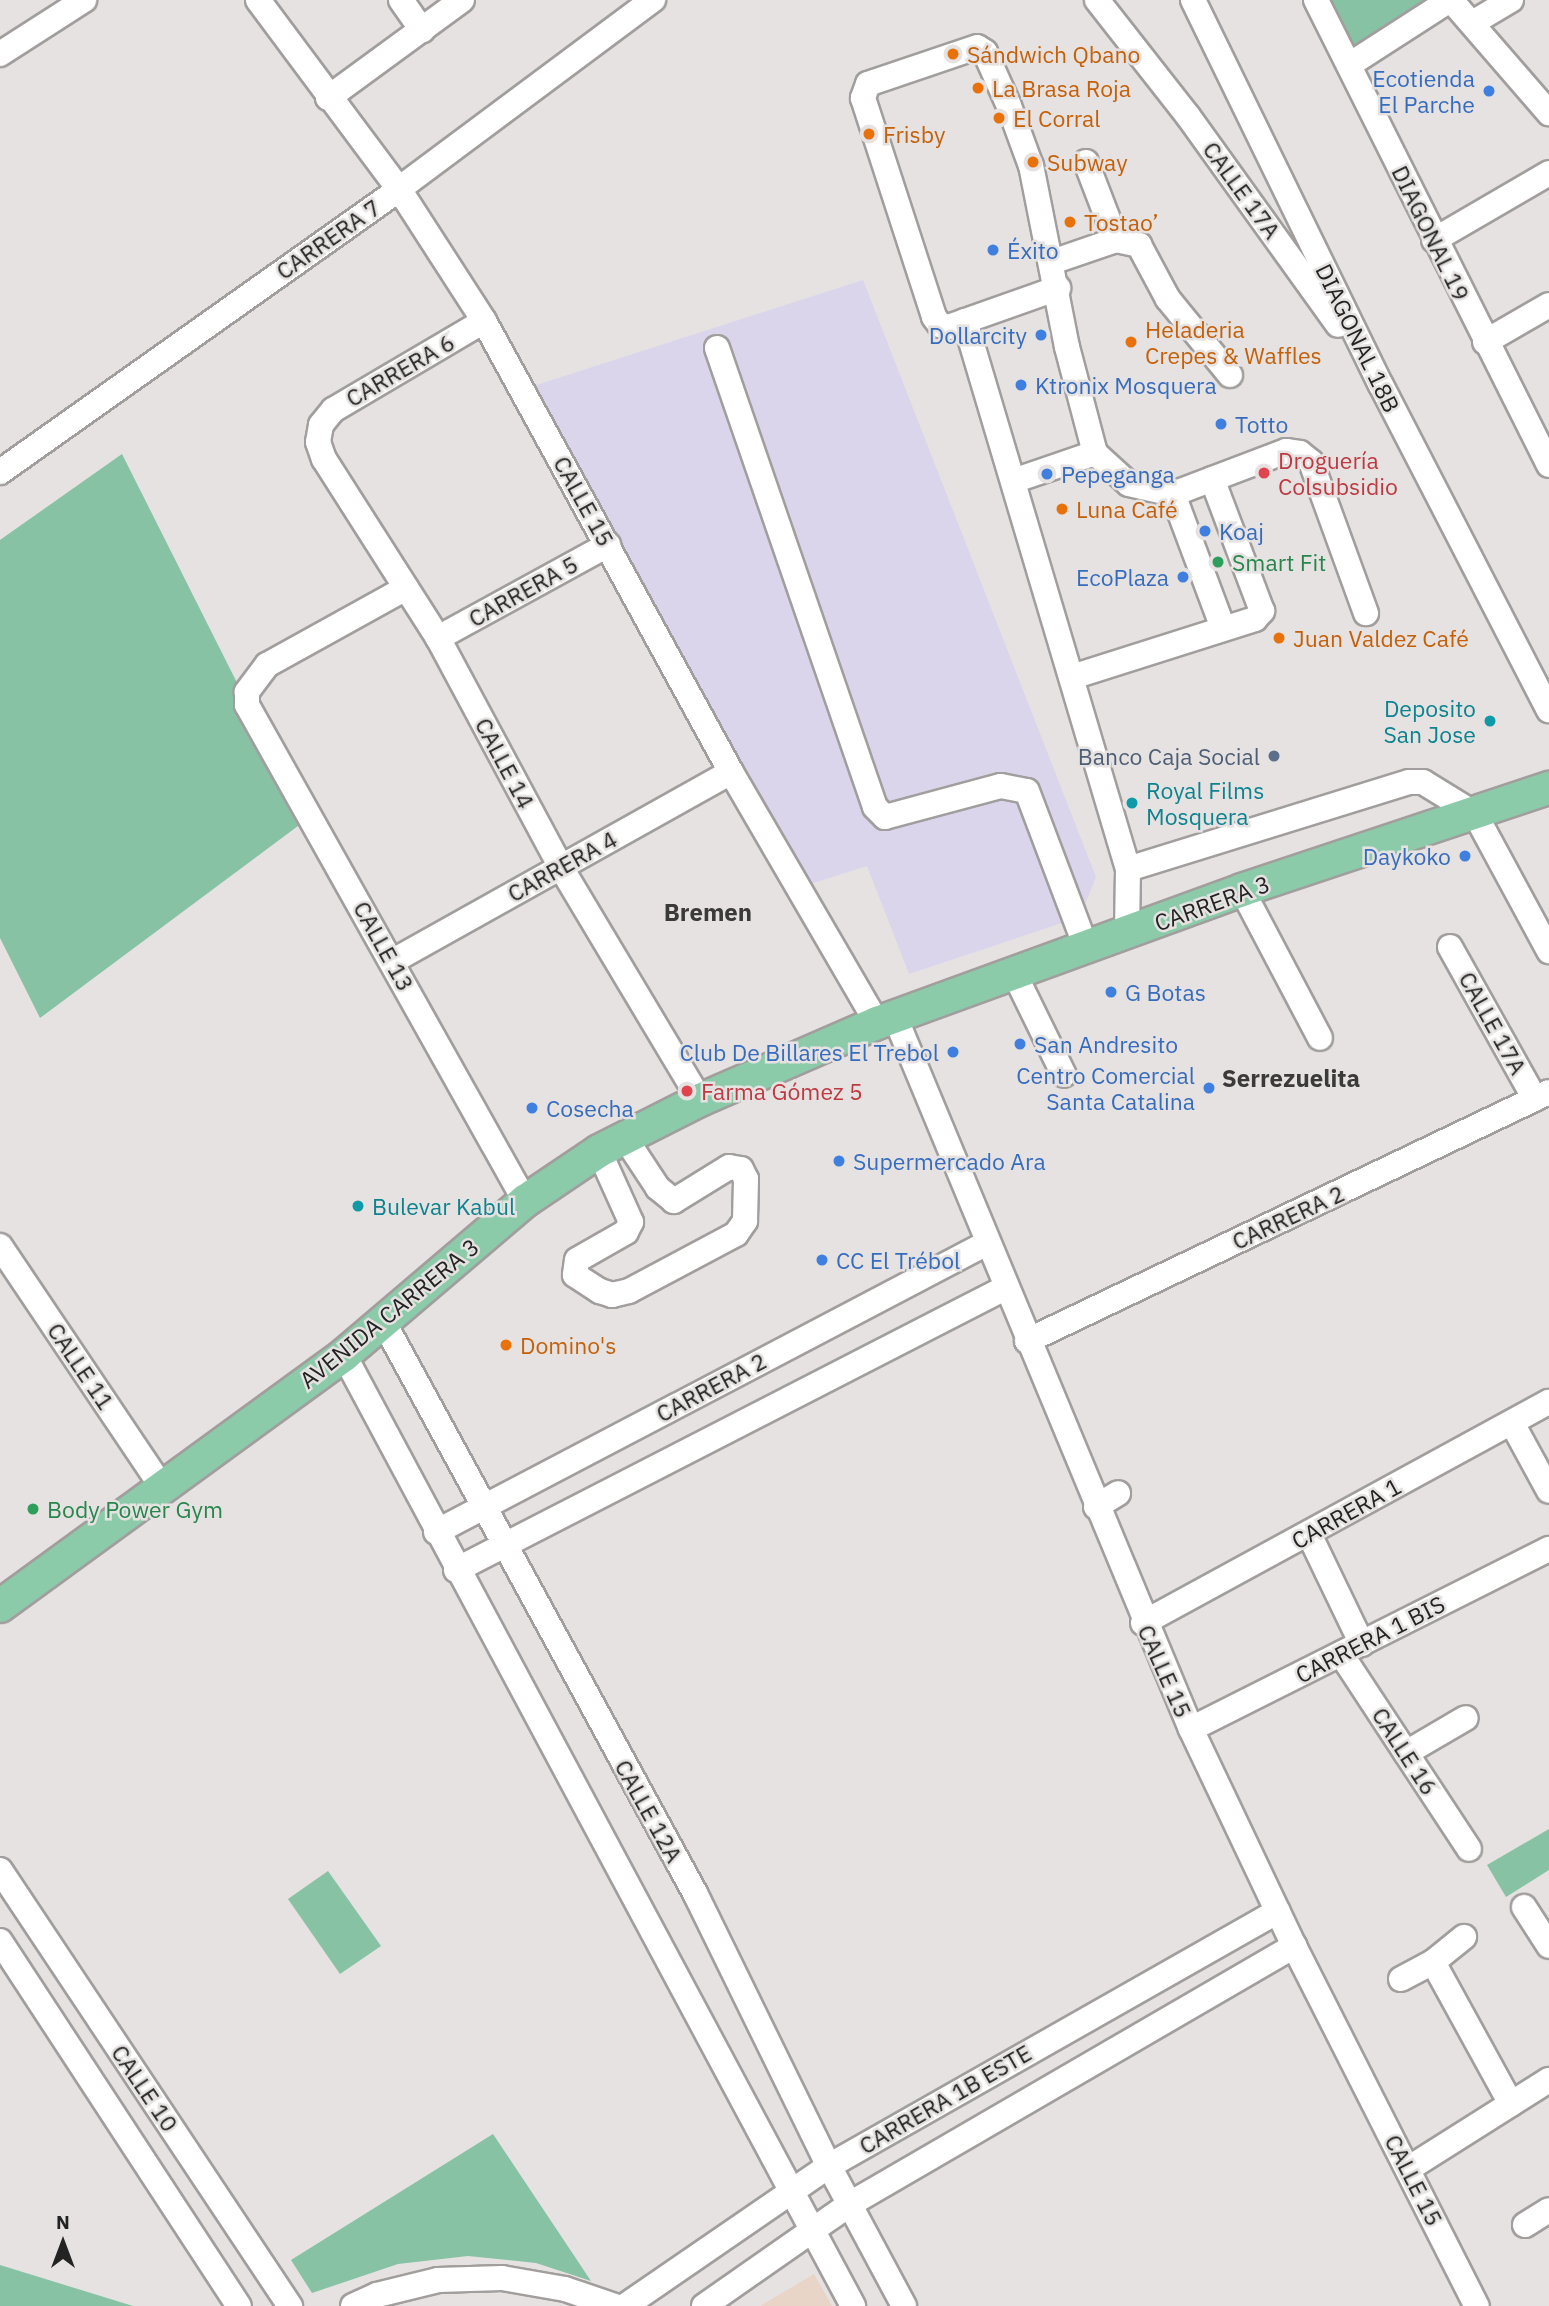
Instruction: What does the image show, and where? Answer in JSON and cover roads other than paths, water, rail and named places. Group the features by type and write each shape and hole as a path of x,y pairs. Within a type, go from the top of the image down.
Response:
{"main road":[{"name":"CARRERA 3","path":"886,1020 1087,950 1242,891 1549,788"},
{"name":"AVENIDA CARRERA 3","path":"2,1600 344,1354 526,1201 612,1144 700,1100 886,1020"}],"street":[{"path":"0,54 84,0"},
{"name":"CALLE 15","path":"258,0 328,98 399,189 484,321 731,772 886,1020 987,1243 1143,1623 1191,1729 1294,1946 1476,2306"},
{"path":"401,0 422,30"},
{"path":"328,98 462,0"},
{"name":"CARRERA 7","path":"0,472 399,189 653,0"},
{"name":"CALLE 17A","path":"1097,0 1203,137 1381,386"},
{"name":"DIAGONAL 18B","path":"1192,0 1381,386 1549,710"},
{"name":"DIAGONAL 19","path":"1316,0 1485,342 1542,433 1549,465"},
{"path":"1349,65 1451,0 1474,22 1548,110"},
{"path":"1474,22 1511,0"},
{"path":"1058,288 948,327 940,326 934,317 863,98 868,84 965,49 977,47 985,52 1031,166 1058,288 1067,347 1095,453 1129,484 1172,494 1286,451 1300,453 1311,462 1366,613"},
{"path":"1086,162 1116,240"},
{"path":"1434,240 1549,173"},
{"path":"1052,262 1116,240 1139,245 1168,299 1230,375"},
{"path":"1485,342 1549,304"},
{"name":"CARRERA 6","path":"321,425 333,410 484,321"},
{"path":"965,321 1128,869 1127,934"},
{"path":"717,348 875,807 885,817 1001,786 1027,791 1087,950"},
{"name":"CALLE 14","path":"321,425 318,442 324,459 439,638 560,866 700,1100"},
{"path":"1013,481 1095,453"},
{"path":"1072,677 1255,618 1262,603 1212,478"},
{"path":"1172,494 1223,628"},
{"name":"CARRERA 5","path":"439,638 608,545"},
{"name":"CALLE 13","path":"406,588 267,665 247,692 247,705 526,1201"},
{"name":"CARRERA 4","path":"393,961 731,772"},
{"path":"1128,869 1409,782 1423,782 1475,814 1548,947"},
{"path":"1242,891 1320,1038"},
{"name":"CALLE 17A","path":"1450,947 1542,1096"},
{"path":"1015,975 1064,1075"},
{"name":"CARRERA 2","path":"1027,1341 1542,1096"},
{"path":"612,1144 674,1201 729,1167 741,1169 746,1179 745,1221 736,1234 629,1291 612,1295 600,1291 575,1275 577,1260 626,1232 631,1222 612,1144"},
{"name":"CARRERA 2","path":"436,1532 987,1243"},
{"name":"CALLE 11","path":"0,1246 162,1487"},
{"name":"CARRERA 2","path":"456,1570 763,1422 1005,1288"},
{"name":"CALLE 12A","path":"383,1321 502,1546 695,1893 829,2166 904,2306"},
{"path":"344,1354 456,1570 853,2306"},
{"name":"CARRERA 1","path":"1143,1623 1549,1402"},
{"path":"1512,1423 1549,1492"},
{"path":"1096,1507 1118,1493"},
{"name":"CALLE 16","path":"1309,1534 1352,1649 1406,1753 1469,1849"},
{"name":"CARRERA 1 BIS","path":"1191,1729 1549,1549"},
{"path":"1406,1753 1466,1718"},
{"name":"CALLE 10","path":"0,1870 290,2306"},
{"path":"1524,1906 1549,1946"},
{"name":"CARRERA 1B ESTE","path":"625,2306 829,2166 1278,1911"},
{"path":"1401,1979 1433,1962 1464,1937"},
{"name":"CALLE 10","path":"0,1941 239,2306"},
{"name":"CARRERA 1B ESTE","path":"704,2306 850,2204 1294,1946"},
{"path":"1433,1962 1511,2104"},
{"path":"1408,2169 1549,2080"},
{"path":"1525,2225 1549,2210"},
{"path":"353,2306 377,2295 439,2280 502,2278 565,2290 615,2306"}],"place":[{"name":"Sándwich Qbano","path":"953,54"},
{"name":"La Brasa Roja","path":"978,88"},
{"name":"Ecotienda El Parche","path":"1489,91"},
{"name":"El Corral","path":"999,118"},
{"name":"Frisby","path":"869,134"},
{"name":"Subway","path":"1033,162"},
{"name":"Tostao’","path":"1070,222"},
{"name":"Éxito","path":"993,250"},
{"name":"Dollarcity","path":"1041,335"},
{"name":"Heladeria Crepes & Waffles","path":"1131,342"},
{"name":"Ktronix Mosquera","path":"1021,385"},
{"name":"Totto","path":"1221,424"},
{"name":"Droguería Colsubsidio","path":"1264,473"},
{"name":"Pepeganga","path":"1047,474"},
{"name":"Luna Café","path":"1062,509"},
{"name":"Koaj","path":"1205,531"},
{"name":"Smart Fit","path":"1218,562"},
{"name":"EcoPlaza","path":"1183,577"},
{"name":"Juan Valdez Café","path":"1279,638"},
{"name":"Deposito San Jose","path":"1490,721"},
{"name":"Banco Caja Social","path":"1274,756"},
{"name":"Royal Films Mosquera","path":"1132,803"},
{"name":"Daykoko","path":"1465,856"},
{"name":"G Botas","path":"1111,992"},
{"name":"San Andresito","path":"1020,1044"},
{"name":"Club De Billares El Trebol","path":"953,1052"},
{"name":"Centro Comercial Santa Catalina","path":"1209,1088"},
{"name":"Farma Gómez 5","path":"687,1091"},
{"name":"Cosecha","path":"532,1108"},
{"name":"Supermercado Ara","path":"839,1161"},
{"name":"Bulevar Kabul","path":"358,1206"},
{"name":"CC El Trébol","path":"822,1260"},
{"name":"Domino's","path":"506,1345"},
{"name":"Body Power Gym","path":"33,1509"}],"district":[{"name":"Bremen","path":"708,913"},
{"name":"Serrezuelita","path":"1291,1079"}]}
